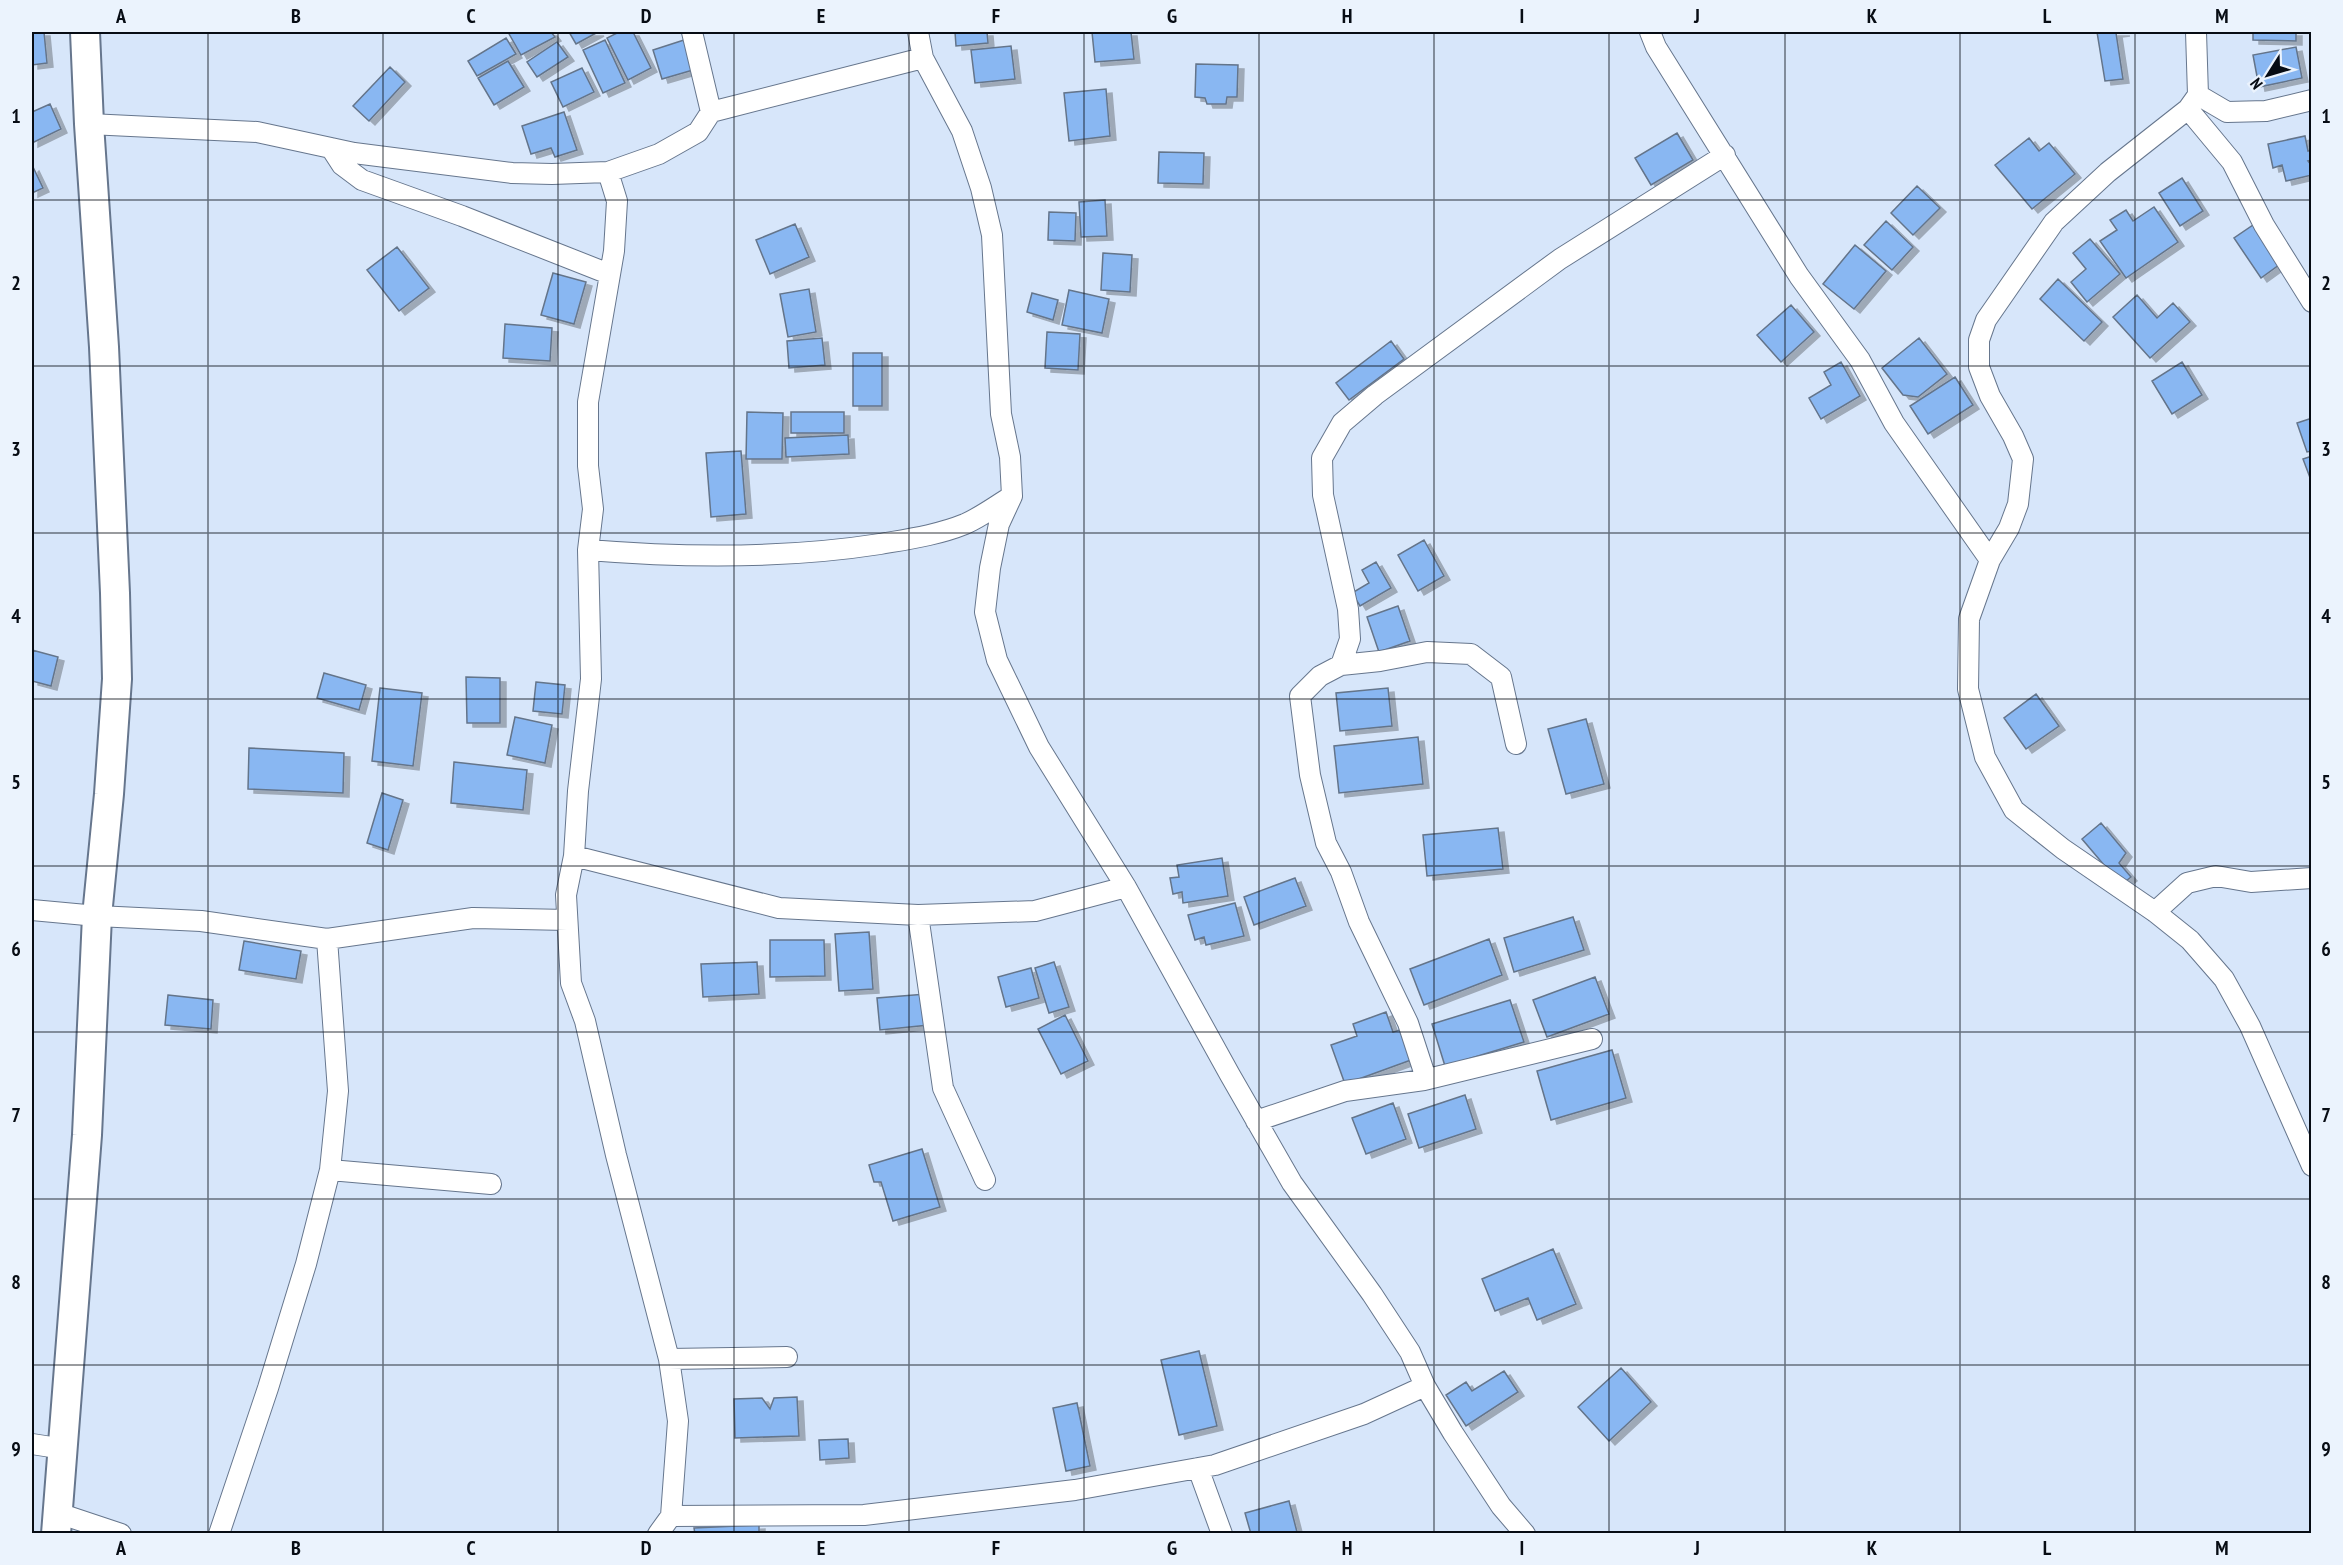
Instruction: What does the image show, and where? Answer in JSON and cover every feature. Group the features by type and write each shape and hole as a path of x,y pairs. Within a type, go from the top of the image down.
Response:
{"main road":[{"path":"57,1523 87,1135 96,916 109,794 117,680 105,358 89,124 86,32"}],"street":[{"path":"692,32 711,112"},
{"path":"918,32 923,58 962,131 981,188 992,236 1001,414 1010,457 1012,496 999,524 990,568 985,612 997,660 1039,747 1126,887 1292,1183 1372,1294 1410,1352 1425,1386 1501,1506 1524,1533"},
{"path":"1650,32 1656,47 1799,276 1860,360 1894,423 1990,560"},
{"path":"2196,32 2193,102 2232,162 2264,225 2312,302"},
{"path":"89,124 257,132 354,153 512,172 608,172 659,154 698,132 711,112 923,58"},
{"path":"2193,102 2227,111 2266,111 2312,100"},
{"path":"2193,102 2108,172 2054,222 1986,320 1979,340 1979,367 1989,396 2013,436 2023,459 2018,504 2009,528 1990,560 1969,619 1968,689 1985,757 2014,810 2063,849 2155,912 2190,940 2224,979 2250,1026 2312,1166"},
{"path":"331,148 342,165 362,180 462,216 609,274"},
{"path":"1341,665 1350,639 1348,609 1323,495 1322,458 1342,423 1376,395 1560,259 1725,155"},
{"path":"608,172 617,201 614,251 588,402 588,466 593,509 588,550 591,679 578,791 574,856 566,895 571,983 585,1021 616,1155 669,1359 678,1421 671,1516 658,1533"},
{"path":"588,550 661,556 739,556 833,551 936,533 967,524 1012,496"},
{"path":"1424,1080 1423,1069 1407,1023 1359,922 1341,872 1326,843 1311,776 1300,696 1320,676 1341,665 1380,661 1427,652 1471,654 1501,677 1516,744"},
{"path":"574,856 779,908 918,915 1035,911 1126,887"},
{"path":"2155,912 2187,883 2216,876 2251,882 2312,878"},
{"path":"32,910 96,916 201,921 327,939 473,918 567,920"},
{"path":"918,915 943,1088 985,1180"},
{"path":"219,1533 268,1388 306,1264 330,1170 338,1091 327,939"},
{"path":"1256,1121 1346,1092 1424,1080 1592,1039"},
{"path":"330,1170 490,1184"},
{"path":"669,1359 787,1357"},
{"path":"671,1516 864,1524 1075,1490 1215,1465 1364,1414 1425,1386"},
{"path":"32,1444 64,1449"},
{"path":"1198,1468 1222,1533"},
{"path":"57,1523 122,1533"}],"building":[{"path":"32,32 44,32 47,63 32,65"},
{"path":"508,32 551,32 555,37 521,55"},
{"path":"569,32 598,32 576,44"},
{"path":"619,32 633,32 651,68 628,80 607,38"},
{"path":"955,32 987,32 988,43 956,46"},
{"path":"1092,32 1131,32 1134,59 1095,62"},
{"path":"2097,32 2124,32 2116,33 2123,79 2105,81"},
{"path":"2253,32 2296,32 2296,41 2253,40"},
{"path":"506,38 516,54 477,76 468,61"},
{"path":"605,40 625,83 603,93 583,50"},
{"path":"684,40 693,70 662,79 653,50"},
{"path":"557,42 568,57 537,77 527,62"},
{"path":"1011,46 1015,79 975,83 971,50"},
{"path":"2296,47 2302,78 2259,87 2253,55"},
{"path":"508,61 524,87 494,105 478,78"},
{"path":"1196,64 1238,65 1237,97 1227,97 1226,104 1207,104 1205,98 1195,97"},
{"path":"390,67 405,82 369,121 353,106"},
{"path":"582,68 594,92 563,107 551,82"},
{"path":"1106,89 1110,136 1069,141 1064,93"},
{"path":"50,104 61,129 32,143 32,112"},
{"path":"564,112 577,150 555,157 551,148 531,154 522,126"},
{"path":"1677,133 1693,160 1651,185 1635,158"},
{"path":"2305,136 2308,151 2312,150 2312,160 2308,161 2312,166 2312,175 2286,181 2282,165 2273,168 2268,144"},
{"path":"2029,138 2039,151 2049,143 2075,174 2032,209 1995,165"},
{"path":"1159,152 1204,153 1203,184 1158,183"},
{"path":"32,168 43,188 32,193"},
{"path":"2182,178 2203,211 2180,226 2159,193"},
{"path":"1917,186 1940,208 1913,235 1891,213"},
{"path":"1105,200 1107,236 1081,237 1079,202"},
{"path":"2154,207 2178,242 2126,278 2100,241 2117,230 2110,220 2126,210 2133,221"},
{"path":"1049,212 1076,213 1075,241 1048,240"},
{"path":"1886,221 1913,247 1892,270 1864,245"},
{"path":"2256,223 2283,262 2261,278 2234,238"},
{"path":"795,224 809,257 770,274 756,240"},
{"path":"2090,239 2120,274 2087,302 2071,282 2086,269 2073,253"},
{"path":"1855,245 1886,271 1854,309 1823,284"},
{"path":"397,247 429,288 399,311 367,270"},
{"path":"1103,253 1132,255 1130,292 1101,290"},
{"path":"553,273 586,282 574,324 541,315"},
{"path":"2058,279 2102,322 2084,341 2040,299"},
{"path":"809,289 816,332 788,337 780,294"},
{"path":"1069,290 1109,299 1102,333 1062,325"},
{"path":"1032,293 1058,300 1053,320 1027,312"},
{"path":"2137,295 2157,318 2173,303 2190,322 2150,358 2113,317"},
{"path":"1791,305 1814,332 1781,362 1757,335"},
{"path":"505,324 552,328 550,361 503,358"},
{"path":"1047,332 1080,334 1078,370 1045,368"},
{"path":"822,338 825,365 789,368 787,341"},
{"path":"1919,338 1947,374 1918,397 1903,395 1882,368"},
{"path":"1391,341 1404,359 1349,400 1336,383"},
{"path":"853,353 882,353 882,406 853,406"},
{"path":"1841,362 1860,396 1821,419 1809,398 1831,385 1824,372"},
{"path":"2182,362 2202,395 2172,414 2152,381"},
{"path":"1955,377 1973,405 1928,434 1910,406"},
{"path":"747,412 783,413 782,459 746,459"},
{"path":"791,412 844,412 844,433 791,433"},
{"path":"2312,418 2312,451 2307,452 2297,423"},
{"path":"848,435 849,454 786,457 785,438"},
{"path":"741,451 746,514 711,517 706,453"},
{"path":"2312,456 2312,483 2303,459"},
{"path":"1424,540 1444,576 1418,591 1398,555"},
{"path":"1376,562 1391,588 1360,606 1352,593 1369,583 1362,570"},
{"path":"1398,606 1410,641 1379,652 1367,617"},
{"path":"32,650 58,657 51,686 32,681"},
{"path":"324,673 366,685 359,710 317,698"},
{"path":"466,677 500,678 500,723 467,723"},
{"path":"536,682 565,685 562,714 533,711"},
{"path":"380,688 422,693 413,766 372,761"},
{"path":"1388,688 1392,726 1340,731 1336,693"},
{"path":"2036,694 2059,726 2026,749 2004,718"},
{"path":"515,717 552,725 545,763 507,755"},
{"path":"1586,719 1604,784 1566,794 1548,729"},
{"path":"1418,737 1423,784 1339,793 1334,746"},
{"path":"249,748 344,753 343,793 248,789"},
{"path":"454,762 527,770 523,810 451,803"},
{"path":"382,793 403,800 388,850 367,843"},
{"path":"2101,823 2126,853 2119,863 2131,877 2121,885 2082,839"},
{"path":"1498,828 1503,869 1427,876 1423,835"},
{"path":"1222,858 1228,896 1183,903 1182,892 1173,894 1170,878 1179,877 1177,865"},
{"path":"1295,878 1306,906 1254,925 1244,897"},
{"path":"1235,903 1244,936 1206,945 1204,937 1195,940 1188,915"},
{"path":"1573,917 1584,950 1514,972 1504,938"},
{"path":"869,932 873,989 839,991 835,934"},
{"path":"1489,939 1502,975 1424,1005 1410,969"},
{"path":"770,940 824,940 825,976 770,977"},
{"path":"244,941 301,951 296,979 239,970"},
{"path":"757,962 759,994 703,997 701,964"},
{"path":"1054,962 1069,1007 1049,1013 1035,968"},
{"path":"1031,968 1039,998 1006,1007 998,977"},
{"path":"1595,977 1609,1014 1547,1037 1533,1000"},
{"path":"926,994 929,1025 880,1030 877,998"},
{"path":"168,995 213,1000 211,1029 165,1025"},
{"path":"1510,1000 1524,1042 1445,1066 1432,1024"},
{"path":"1386,1012 1393,1032 1400,1030 1411,1060 1345,1084 1331,1045 1357,1036 1353,1024"},
{"path":"1065,1015 1088,1061 1061,1074 1038,1029"},
{"path":"1612,1050 1626,1098 1551,1120 1537,1071"},
{"path":"1465,1095 1476,1129 1419,1148 1408,1114"},
{"path":"1393,1103 1406,1139 1366,1154 1352,1118"},
{"path":"922,1149 940,1207 893,1221 881,1182 874,1182 869,1165"},
{"path":"1553,1249 1576,1304 1537,1320 1528,1298 1495,1311 1482,1279"},
{"path":"1199,1351 1217,1426 1179,1435 1161,1360"},
{"path":"1621,1368 1651,1402 1609,1441 1578,1407"},
{"path":"1504,1371 1518,1392 1466,1426 1446,1395 1466,1382 1472,1391"},
{"path":"797,1397 799,1436 735,1438 734,1399 762,1398 770,1409 774,1398"},
{"path":"1077,1403 1090,1466 1066,1471 1053,1408"},
{"path":"848,1439 849,1458 820,1460 819,1440"},
{"path":"1289,1501 1297,1532 1251,1534 1245,1513"},
{"path":"759,1525 759,1534 695,1534 694,1528"}]}
